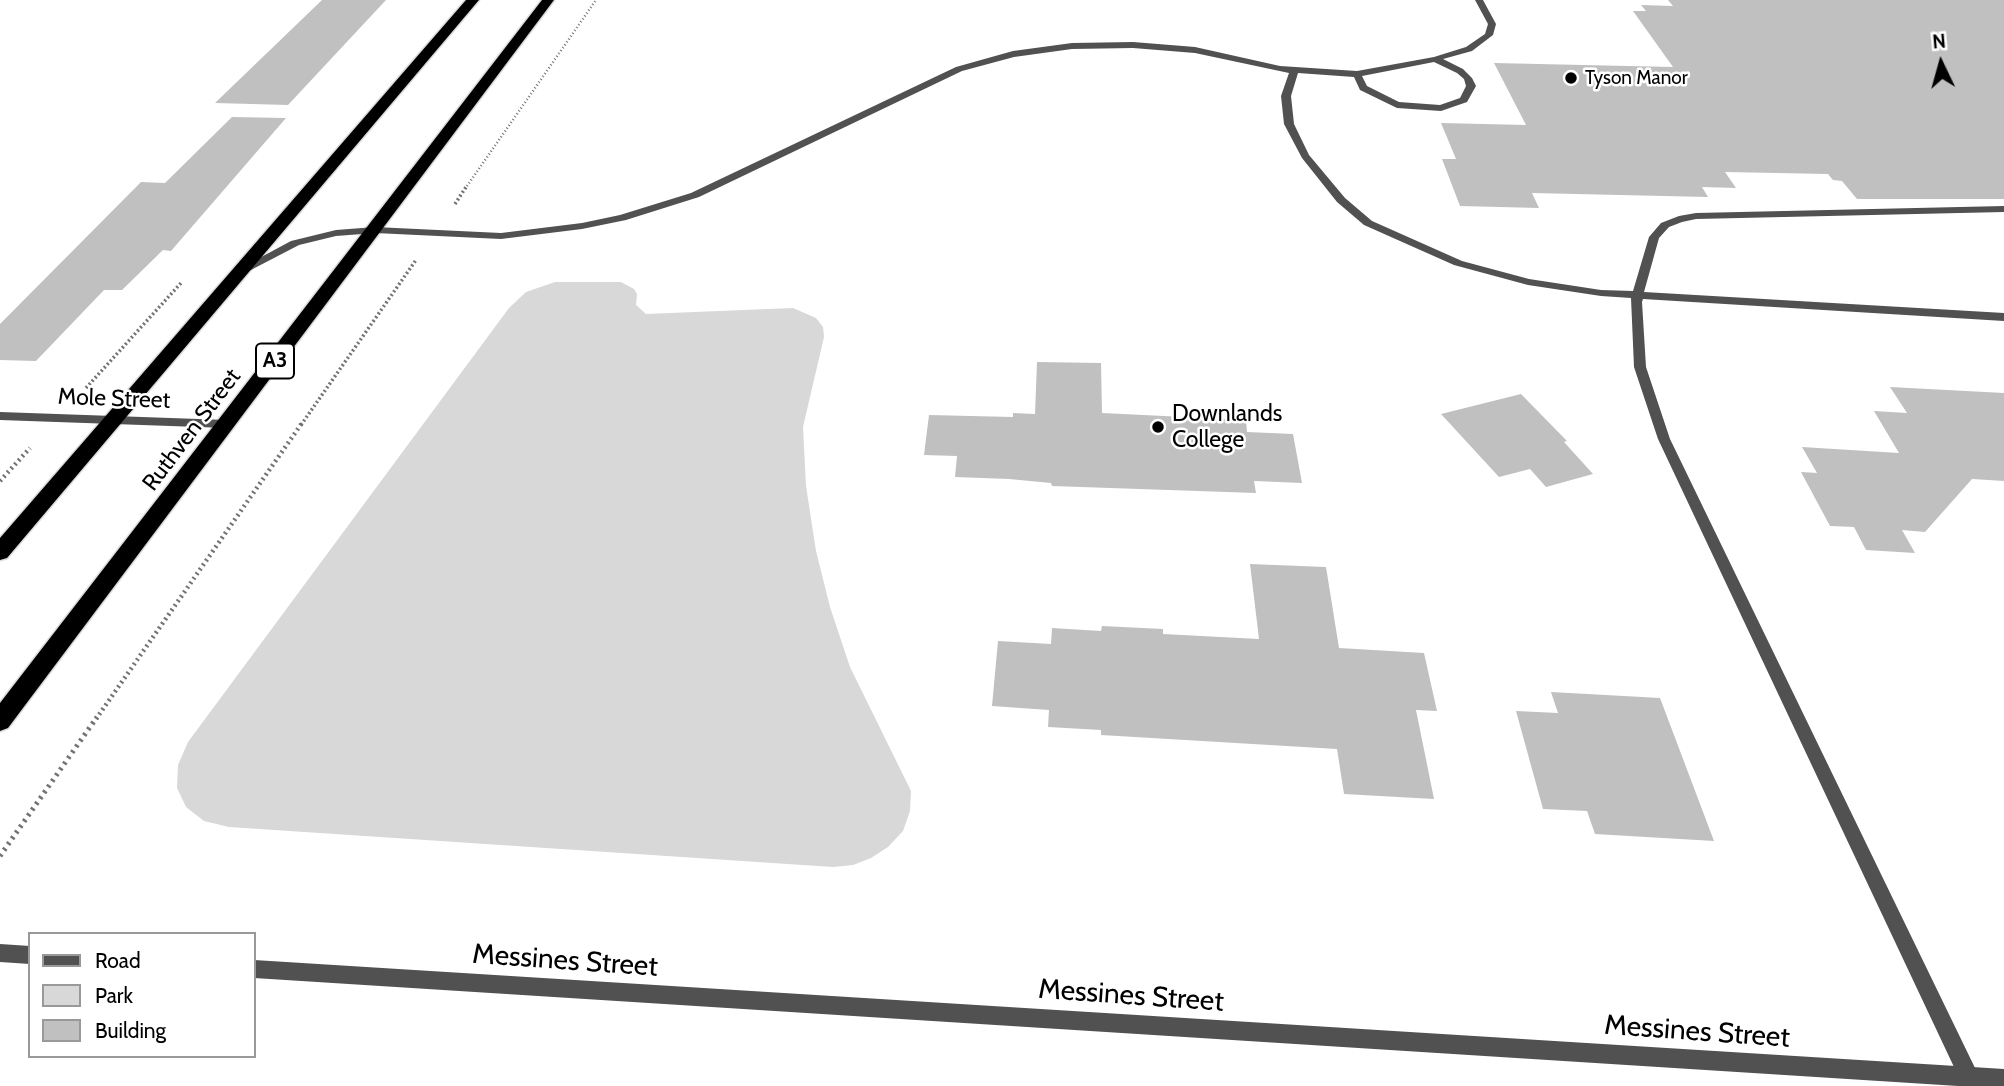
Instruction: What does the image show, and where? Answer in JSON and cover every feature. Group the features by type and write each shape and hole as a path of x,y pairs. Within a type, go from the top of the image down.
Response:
{"highway":[{"path":"0,552 473,0"},
{"name":"Ruthven Street","path":"0,721 548,0"}],"street":[{"path":"238,273 295,243 335,233 375,230 501,236 582,226 660,208 727,180 959,69 1013,54 1072,46 1133,45 1195,50 1294,71 1357,74 1435,59 1469,48 1489,35 1492,24 1479,0"},
{"path":"1357,74 1363,88 1397,105 1441,108 1464,100 1471,86 1468,78 1435,59"},
{"path":"1294,71 1289,83 1286,109 1296,140 1341,200 1368,223 1425,251 1493,273 1564,289 1638,296 2004,317"},
{"path":"1969,1077 1664,439 1640,367 1636,333 1638,296 1654,237 1665,225 1696,216 2004,209"},
{"name":"Mole Street","path":"0,416 227,424"},
{"path":"0,953 28,955"},
{"name":"Messines Street","path":"256,969 2004,1079"}],"path":[{"path":"0,856 596,0"}],"green space":[{"path":"555,282 621,282 634,289 637,294 636,305 646,314 793,308 816,318 823,327 824,337 803,427 806,486 816,551 830,607 850,667 911,791 910,811 903,831 888,847 871,858 853,865 833,867 229,827 204,821 186,807 177,788 178,765 188,742 509,308 526,292"}],"building":[{"path":"322,0 386,0 288,105 215,103"},
{"path":"1668,0 2004,0 2004,199 1857,199 1842,181 1833,180 1828,174 1725,172 1736,188 1702,187 1708,197 1532,193 1539,208 1460,206 1442,159 1456,159 1441,123 1526,125 1494,63 1673,67 1633,11 1646,11 1641,5 1673,6"},
{"path":"232,117 286,118 171,251 163,250 122,290 104,290 36,361 0,360 0,324 141,182 165,183"},
{"path":"1037,362 1101,363 1102,413 1246,420 1247,432 1293,434 1302,483 1254,481 1256,493 1052,486 1051,483 1009,479 955,477 957,456 924,455 929,415 1013,417 1013,413 1035,414"},
{"path":"1890,387 2004,393 2004,481 1972,479 1925,532 1902,530 1915,553 1866,550 1854,527 1830,526 1801,472 1817,473 1802,447 1899,453 1874,411 1907,413"},
{"path":"1521,394 1567,441 1564,442 1593,474 1546,487 1530,469 1499,477 1441,414"},
{"path":"1250,564 1326,567 1339,648 1424,653 1437,711 1416,710 1434,799 1344,794 1337,749 1101,735 1101,730 1048,727 1049,710 992,706 998,641 1051,644 1052,628 1101,631 1102,626 1163,629 1163,634 1259,639"},
{"path":"1551,692 1660,698 1714,841 1595,834 1587,811 1543,809 1516,711 1558,713"}],"place":[{"name":"Tyson Manor","path":"1571,78"},
{"name":"Downlands College","path":"1158,427"}]}
